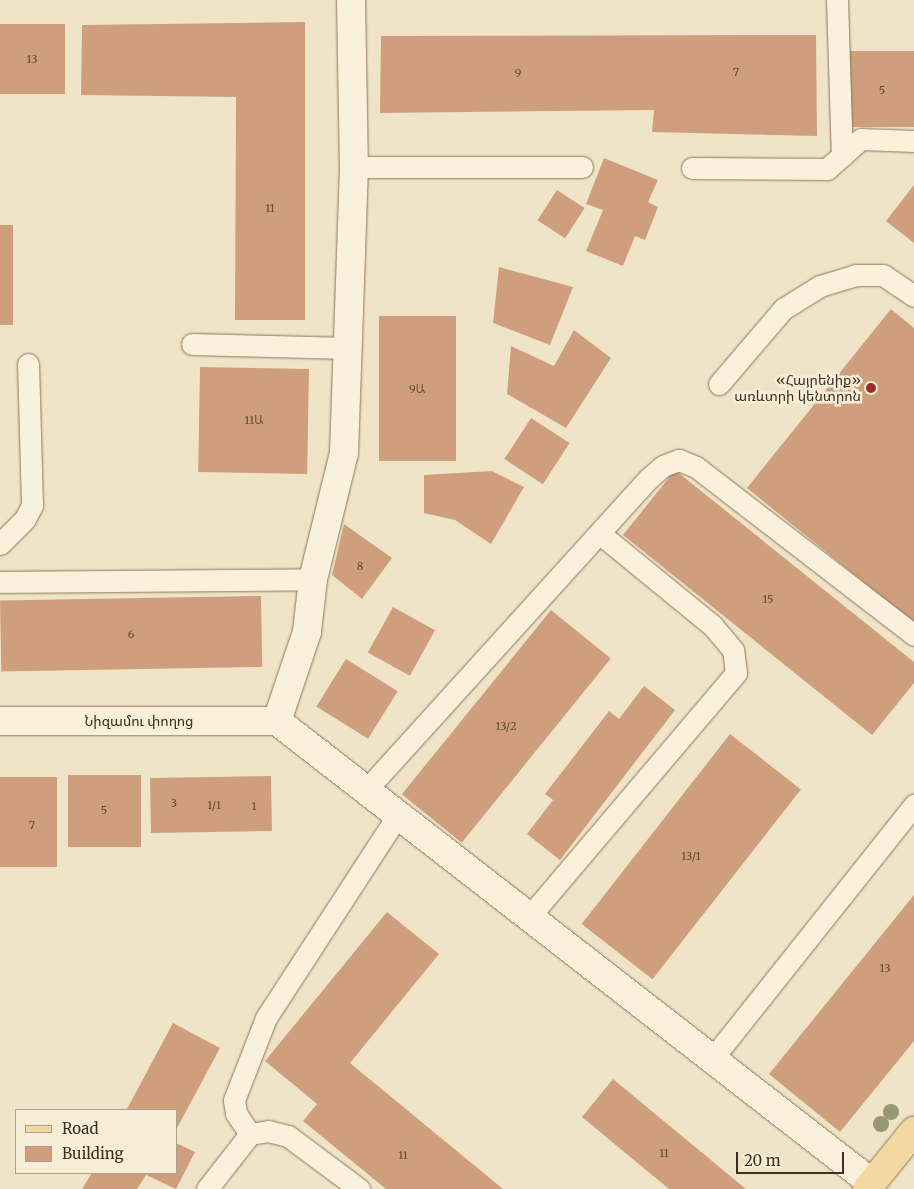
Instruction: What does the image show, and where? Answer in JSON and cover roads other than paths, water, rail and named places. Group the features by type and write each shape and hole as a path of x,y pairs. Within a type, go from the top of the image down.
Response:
{"main road":[{"path":"870,1186 914,1131"}],"street":[{"path":"351,0 354,167 344,453 313,579 307,632 277,721 712,1058 870,1186"},
{"name":"Նիզամու փողոց","path":"0,721 277,721"}],"lane":[{"path":"837,0 842,156"},
{"path":"692,168 827,169 861,139 914,140"},
{"path":"354,167 582,167"},
{"path":"719,384 783,309 820,286 855,274 883,275 914,296"},
{"path":"192,344 348,348"},
{"path":"0,544 25,519 32,505 28,364"},
{"path":"366,790 648,479 663,466 679,460 696,467 914,635"},
{"path":"529,917 736,673 733,650 713,626 600,534"},
{"path":"0,582 313,579"},
{"path":"712,1058 914,805"},
{"path":"250,1134 236,1113 234,1100 266,1018 398,815"},
{"path":"207,1189 250,1134 268,1131 288,1136 359,1189"}],"place":[{"name":"«Հայրենիք» առևտրի կենտրոն","path":"871,388"}]}
